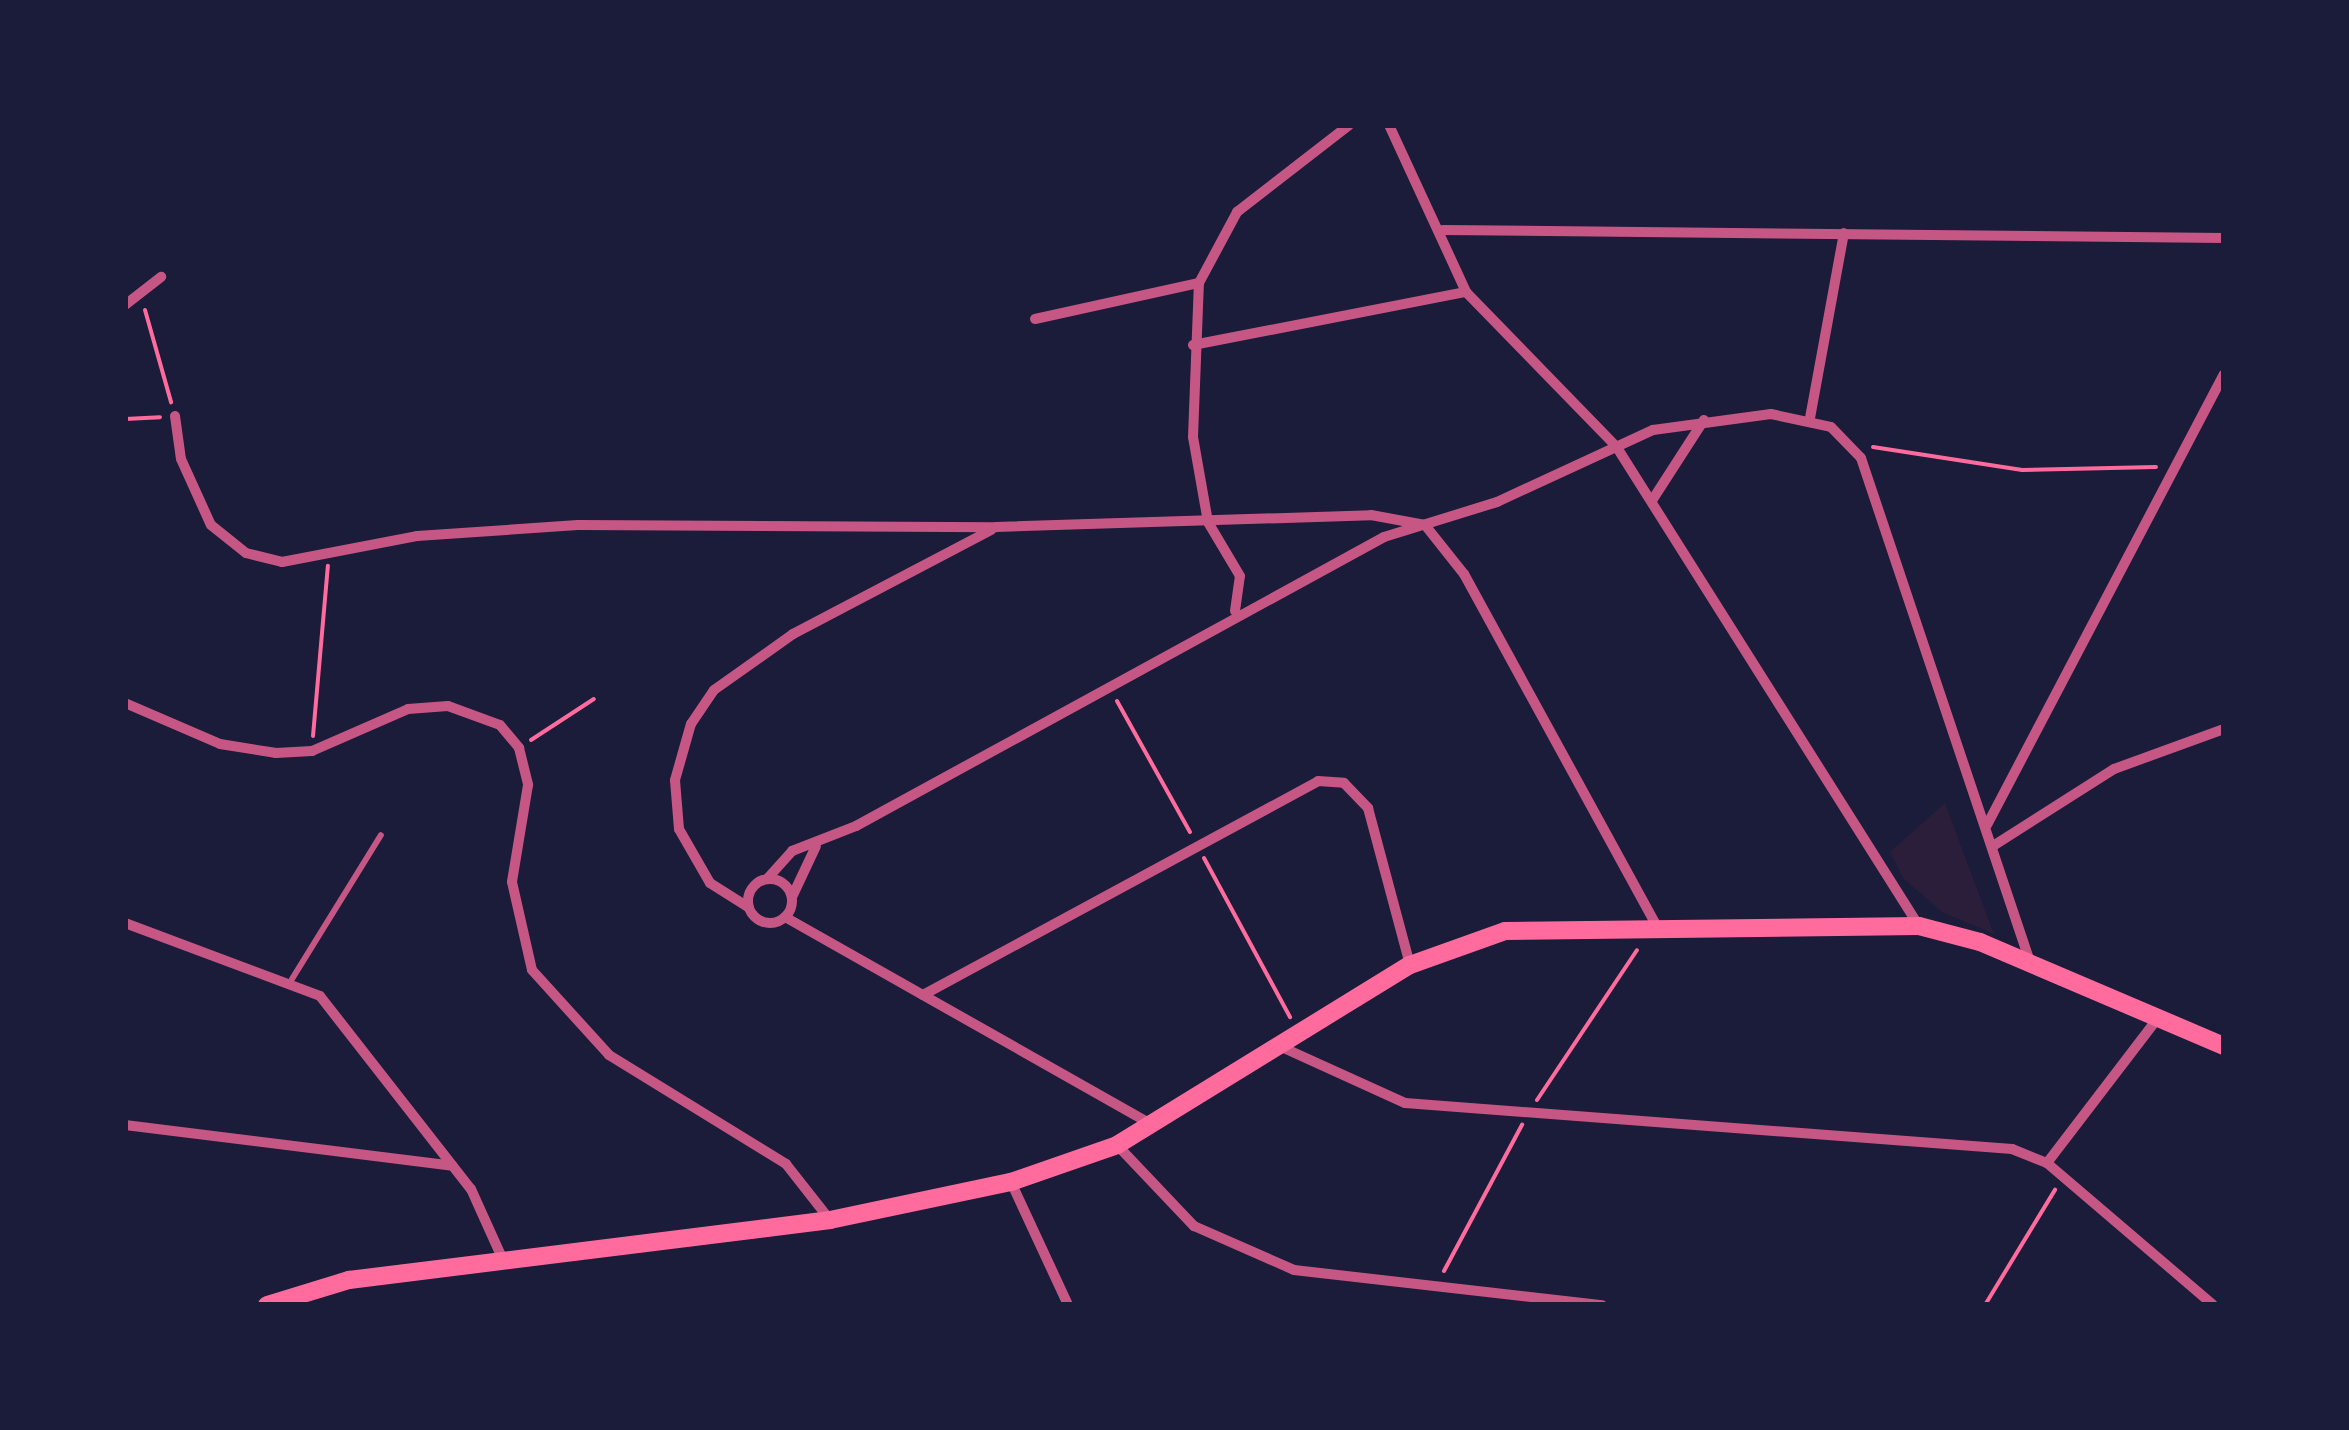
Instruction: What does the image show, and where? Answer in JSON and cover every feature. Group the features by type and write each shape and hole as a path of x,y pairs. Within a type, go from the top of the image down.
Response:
{"main road":[{"path":"266,1305 349,1280 830,1220 1011,1182 1116,1146 1272,1043 1410,965 1506,931 1655,923 1919,926 2030,962 2224,1046"}],"street":[{"path":"1235,611 1235,555 1208,522 1193,437 1198,283 1237,212 1349,125"},
{"path":"1389,125 1443,230 1466,292 1616,446 1919,926"},
{"path":"1443,230 2224,238"},
{"path":"1810,418 1844,233"},
{"path":"125,305 161,278"},
{"path":"1035,319 1198,283"},
{"path":"1193,345 1466,292"},
{"path":"1987,825 2181,466 2224,374"},
{"path":"175,416 182,459 211,524 246,553 282,562 491,528 996,528 1371,516 1425,525 1464,574 1655,923"},
{"path":"748,907 753,887 767,879 792,851 816,846 1235,611 1425,525 1616,446 1704,419 1810,418 1853,444 1987,825 2030,962"},
{"path":"1653,499 1704,419"},
{"path":"996,528 792,634 714,690 691,724 676,768 679,829 699,871 764,923 785,917 1149,1123"},
{"path":"125,703 220,744 312,751 382,717 448,706 500,725 519,748 528,785 513,908 532,970 609,1055 786,1164 830,1220"},
{"path":"1993,846 2114,768 2224,729"},
{"path":"923,995 1318,780 1344,783 1368,808 1410,965"},
{"path":"785,917 816,846"},
{"path":"767,879 792,898"},
{"path":"125,923 292,978 348,1028 484,1208 503,1260"},
{"path":"2047,1164 2158,1018"},
{"path":"1272,1043 1405,1104 1975,1142 2047,1164 2213,1305"},
{"path":"125,1125 452,1166"},
{"path":"1116,1146 1194,1226 1294,1270 1602,1305"},
{"path":"1011,1182 1068,1305"}],"lane":[{"path":"292,978 381,836"}],"path":[{"path":"125,419 175,416 140,293"},
{"path":"1853,444 2022,470 2181,466"},
{"path":"312,751 329,555"},
{"path":"519,748 594,699"},
{"path":"1985,1305 2063,1178"}],"shaded area":[{"path":"1945,803 1994,934 1942,912 1903,878 1890,852"}]}
